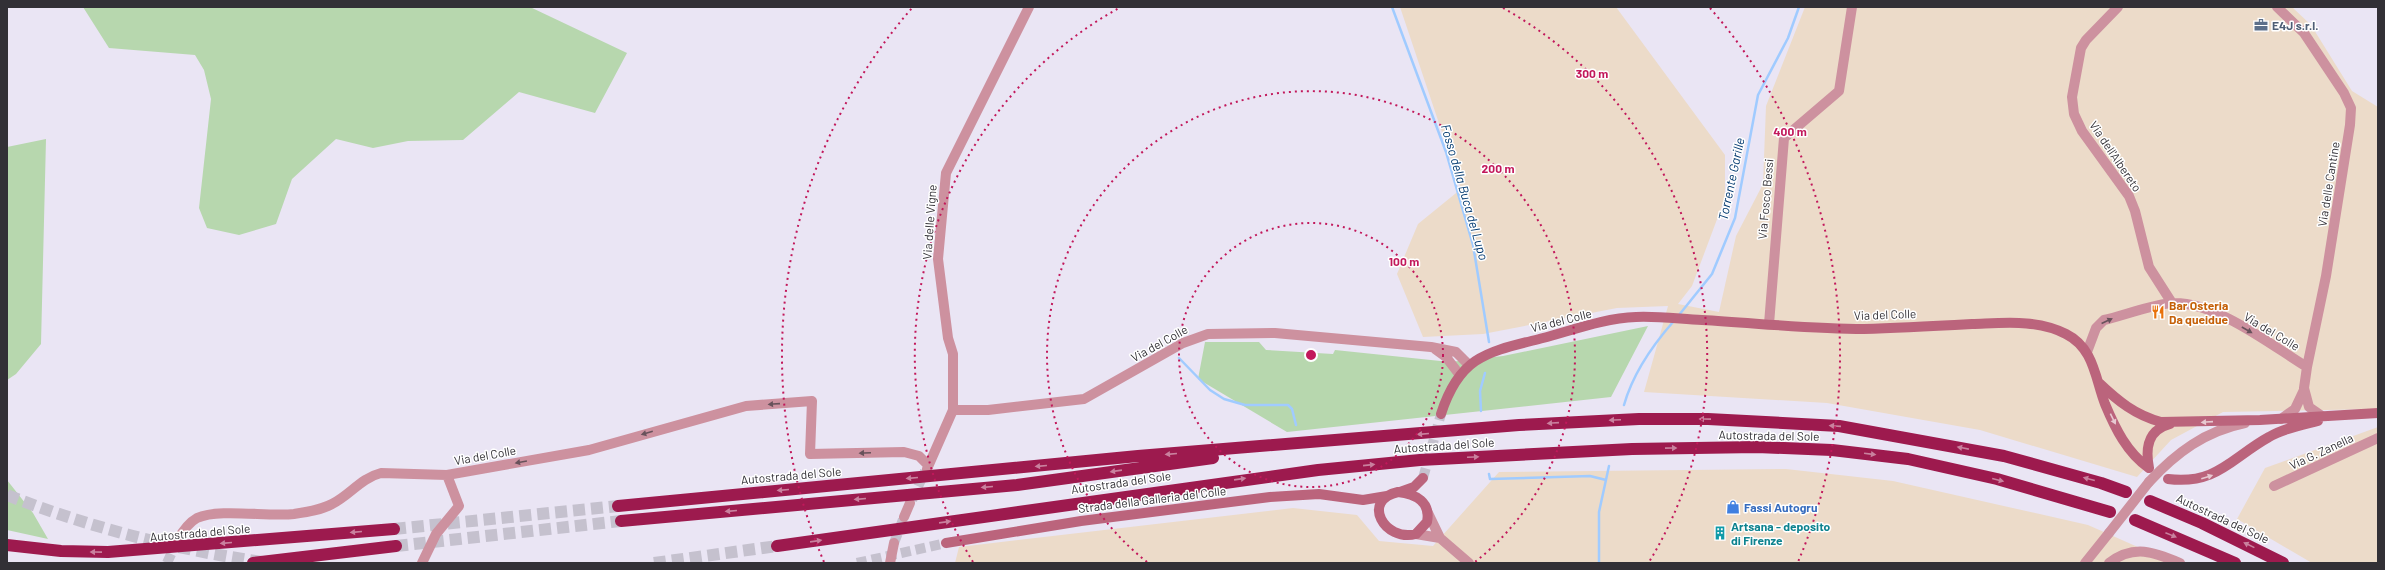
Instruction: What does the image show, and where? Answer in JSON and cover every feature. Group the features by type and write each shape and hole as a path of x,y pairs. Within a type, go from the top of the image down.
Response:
{"highway":[{"name":"Autostrada del Sole","path":"618,506 1131,457 1592,420 1639,419 1708,419 1839,426 2004,456 2101,483 2126,492"},
{"name":"Autostrada del Sole","path":"621,521 1018,485 1349,439"},
{"name":"Autostrada del Sole","path":"777,546 1318,470 1420,460 1592,450 1757,447 1817,449 1908,459 1997,479 2110,512"},
{"name":"Autostrada del Sole","path":"2150,501 2202,523 2283,563"},
{"path":"2135,520 2236,563"},
{"name":"Autostrada del Sole","path":"7,546 61,551 108,552 394,529"},
{"path":"253,563 396,546"}],"main road":[{"name":"Via del Colle","path":"1469,365 1492,352 1503,348 1614,320 1654,317 1864,329 2016,322 2038,325 2066,334 2083,346 2087,352"},
{"path":"2087,352 2105,403 2126,445 2132,455 2149,468 2147,457 2150,439 2160,427 2172,424 2277,419 2288,423 2335,416 2378,413"},
{"path":"1441,414 1448,392 1459,374 1469,365"},
{"path":"2099,383 2137,414 2172,424"},
{"path":"2168,479 2186,480 2208,477 2232,464 2268,437 2278,432 2320,419"},
{"path":"1363,500 1380,517 1386,527 1404,535 1416,534 1427,522 1427,511 1422,501 1423,478 1414,487 1387,496 1380,506 1380,517"},
{"path":"1398,492 1413,496 1422,501"},
{"name":"Strada della Galleria del Colle","path":"946,543 1080,521 1270,497 1319,494 1363,500 1387,496"}],"street":[{"name":"Via delle Vigne","path":"954,410 953,354 948,338 938,259 946,174 1029,7"},
{"name":"Via Fosco Bessi","path":"1769,324 1784,138 1839,91 1852,7"},
{"name":"Via dell'Albereto","path":"2118,7 2086,40 2081,48 2072,97 2074,114 2082,131 2129,196 2149,268 2172,303"},
{"name":"Via delle Cantine","path":"2277,7 2304,33 2344,93 2351,108 2350,126 2327,268 2304,388 2295,409 2277,419"},
{"name":"Via del Colle","path":"2087,352 2096,328 2104,320 2172,303 2192,304 2215,313 2307,367"},
{"name":"Via del Colle","path":"177,541 186,528 197,518 224,514 277,515 312,511 333,504 367,479 381,473 447,475 589,450 746,406 812,401 810,454 904,452 919,456 928,467 954,410 988,410 1084,399 1183,344 1208,334 1275,333 1431,347 1456,352 1469,365"},
{"path":"1431,347 1446,357 1459,374"},
{"name":"Via delle Cantine","path":"2304,388 2310,407 2320,419"},
{"path":"2086,563 2149,482 2188,446 2231,426 2260,420"},
{"name":"Via G. Zanella","path":"2274,486 2378,438"},
{"path":"422,563 436,534 459,506 447,475"},
{"path":"904,517 910,503"},
{"path":"1427,511 1440,538 1469,563"},
{"path":"1416,534 1440,538"},
{"path":"890,563 894,543"},
{"path":"2110,563 2120,556 2136,550 2150,551 2180,563"}],"shaded area":[{"path":"1400,7 1616,7 1725,155 1725,198 1692,286 1678,304 1719,312 1736,236 1763,184 1766,106 1805,7 2292,7 2311,25 2352,91 2378,107 2378,409 2223,412 2171,440 2137,477 1980,430 1827,403 1644,392 1668,306 1617,308 1483,334 1423,337 1397,274 1418,224 1461,189"},
{"path":"2378,427 2378,563 2312,563 2237,519 2265,468"},
{"path":"1786,469 1893,481 2088,525 2174,563 955,563 959,547 1293,508 1357,515 1379,541 1433,546 1499,472"}],"green space":[{"path":"83,7 530,7 627,53 595,113 519,92 463,140 408,141 373,148 336,139 292,179 276,224 239,235 207,228 199,208 211,99 204,70 195,55 109,48"},
{"path":"46,139 41,344 16,374 7,380 7,147"},
{"path":"1648,326 1611,397 1287,432 1198,379 1205,342 1259,342 1266,350 1333,354 1335,350 1450,362 1503,356"},
{"path":"7,480 33,513 48,539 7,530"}],"waterway":[{"name":"Fosso della Buca del Lupo","path":"1392,7 1446,152 1473,245 1489,342"},
{"name":"Torrente Garille","path":"1679,315 1712,274 1735,218 1758,95 1788,38 1799,7"},
{"name":"Torrente Garille","path":"1624,405 1632,382 1644,360 1673,322"},
{"path":"1179,358 1210,390 1224,399 1245,405 1288,405 1292,409 1296,425"},
{"name":"Fosso della Buca del Lupo","path":"1481,411 1480,391 1485,373"},
{"name":"Torrente Garille","path":"1599,563 1599,512 1609,466"},
{"name":"Fosso della Buca del Lupo","path":"1489,474 1490,479 1590,476 1606,480"}],"tunnel":[{"path":"1423,478 1441,414"},
{"path":"912,500 925,471"},
{"path":"7,495 38,507 133,536 198,551 263,562"},
{"path":"394,529 618,506"},
{"path":"894,543 904,517"},
{"path":"396,546 621,521"},
{"path":"167,563 177,541"},
{"path":"857,563 946,543"},
{"path":"654,563 777,546"}],"place":[{"name":"E4J s.r.l.","path":"2261,25"},
{"name":"Bar Osteria Da queidue","path":"2158,312"},
{"name":"Fassi Autogru","path":"1733,507"},
{"name":"Artsana - deposito di Firenze","path":"1720,533"}]}
